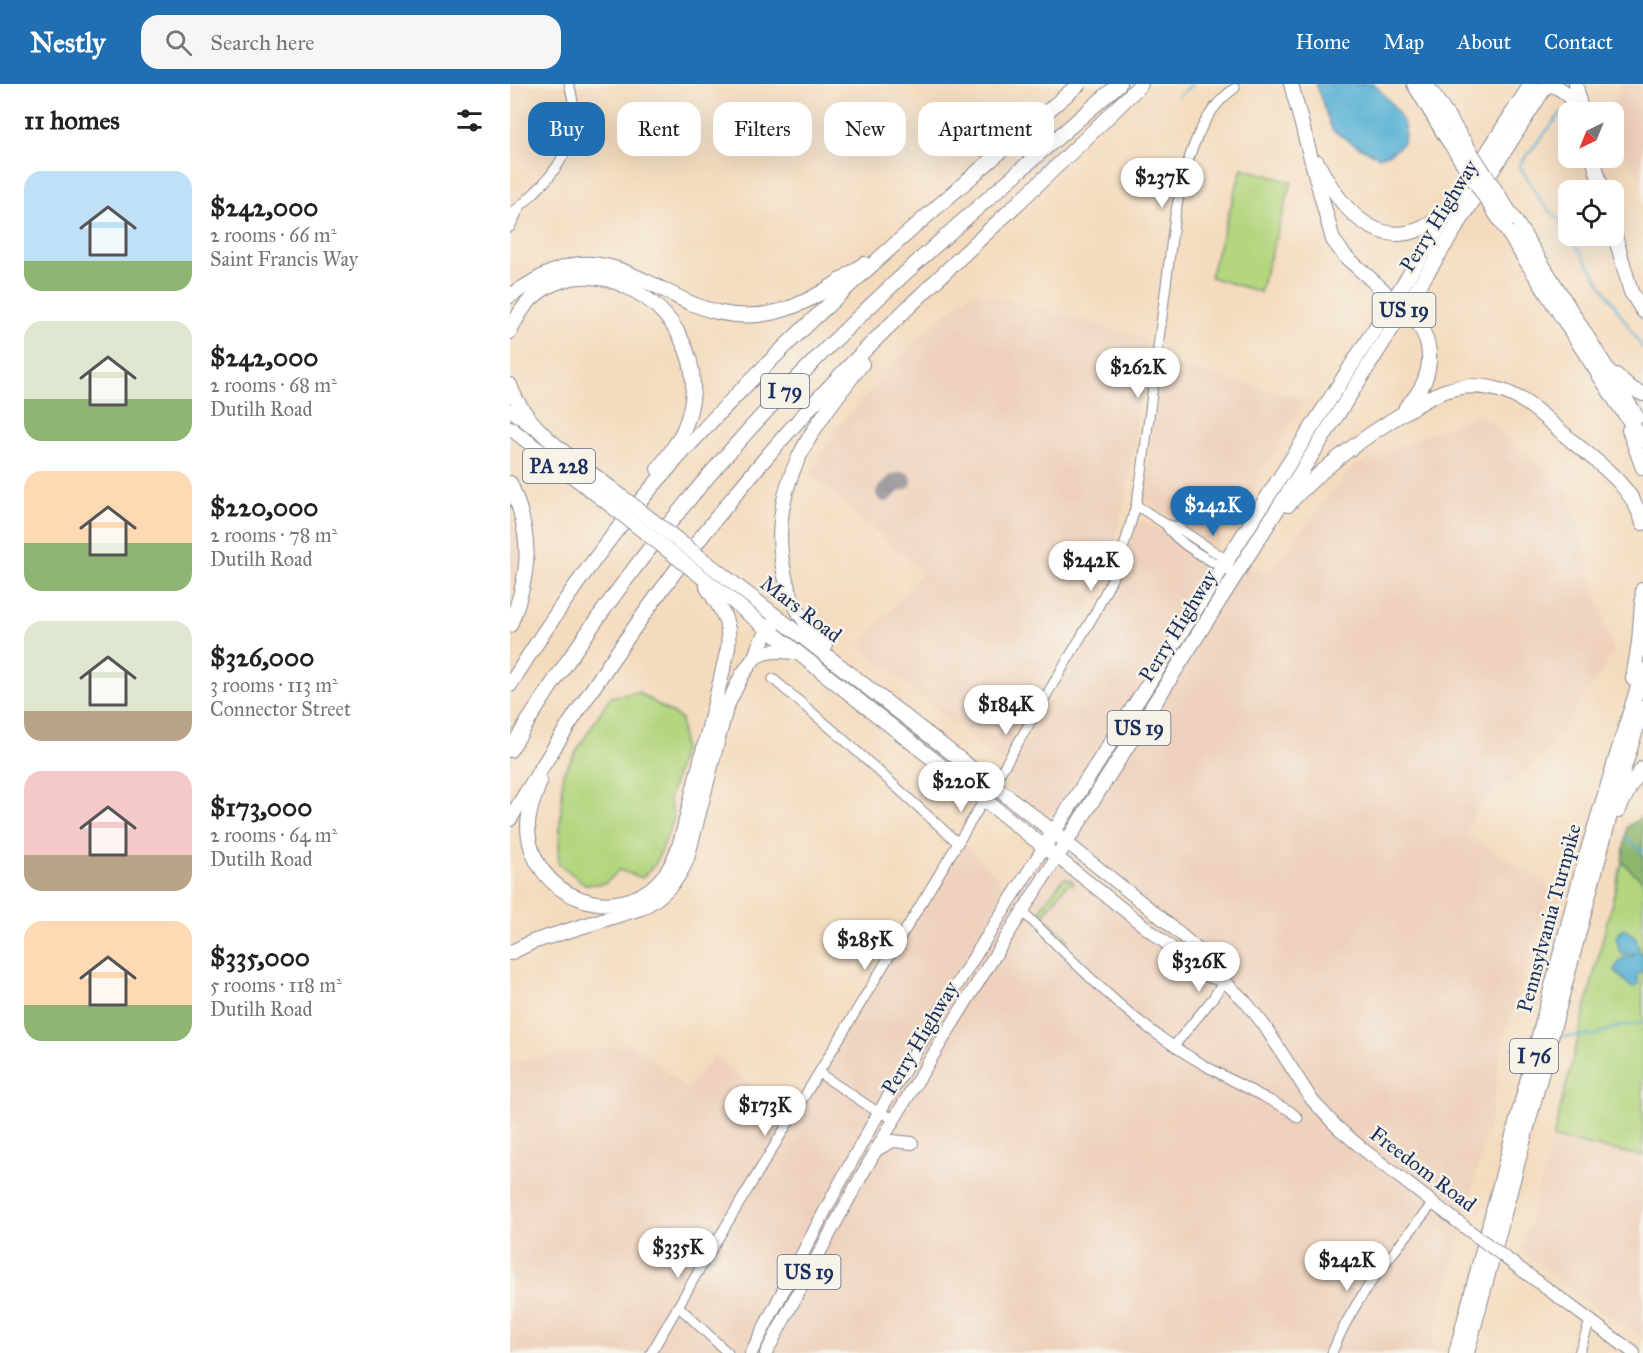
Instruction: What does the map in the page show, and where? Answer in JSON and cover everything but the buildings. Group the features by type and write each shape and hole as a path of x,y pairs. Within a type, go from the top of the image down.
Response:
{"highway":[{"name":"I 79","path":"510,685 599,555 653,486 720,412 904,235 1079,84"},
{"name":"I 79","path":"510,750 576,649 628,576 705,480 766,411 901,277 1119,84"},
{"path":"1113,113 1141,84"},
{"path":"510,819 583,704 645,615 727,505 810,409 869,345 998,219 1113,113 1148,84"},
{"path":"1291,84 1333,240 1345,256 1384,291"},
{"path":"1435,84 1446,113 1450,132"},
{"name":"Perry Highway","path":"1057,857 1523,91 1531,84"},
{"path":"1547,84 1557,86 1567,93 1573,102"},
{"name":"Perry Highway","path":"1044,848 1232,567 1260,536 1547,84"},
{"path":"1576,84 1579,102"},
{"path":"1418,86 1446,113"},
{"path":"1418,86 1643,426"},
{"path":"1301,124 1318,164 1334,191 1355,217 1370,228 1389,233 1415,231 1438,219 1455,204"},
{"path":"1510,225 1617,404 1643,440"},
{"path":"510,296 538,278 562,268 578,264 600,265 630,274 717,312 746,315 777,313 814,298 904,235"},
{"path":"1618,246 1629,286 1643,311"},
{"path":"510,332 523,308 548,287 574,278 603,278 631,288 650,301 671,321 688,351 693,388 685,426 674,447 632,502 599,555"},
{"path":"510,304 527,286"},
{"path":"838,663 801,616 790,593 780,550 780,515 789,477 813,433 855,374 903,313"},
{"path":"1389,422 1416,397 1428,373 1430,354 1427,342 1420,325 1412,316"},
{"path":"1602,362 1624,382 1643,394"},
{"path":"510,385 522,410 547,437"},
{"path":"1260,536 1322,471 1389,422 1431,397 1453,388 1476,386 1504,391 1535,410 1618,480 1631,496 1643,523"},
{"path":"1617,404 1643,468"},
{"name":"Mars Road","path":"510,428 613,498"},
{"name":"Mars Road","path":"547,437 613,498 699,568 769,630 1044,848"},
{"path":"510,483 524,524 528,556 526,578 510,625"},
{"path":"583,704 545,771 533,798 528,825 530,844 543,872 568,894 594,903 630,901 641,896 659,882 677,853 728,648 729,632 725,617 699,568"},
{"name":"Mars Road","path":"699,568 778,619 838,663 1066,842"},
{"path":"1615,760 1636,661 1643,589"},
{"path":"510,953 532,942 641,908 652,902 676,879 687,859 726,708 742,675 755,657 760,643 778,619"},
{"path":"755,657 762,652 774,650 796,652"},
{"name":"Pennsylvania Turnpike","path":"1456,1353 1586,856 1643,670"},
{"name":"Pennsylvania Turnpike","path":"1467,1353 1613,804 1643,707"},
{"path":"1599,856 1606,846 1624,798 1643,768"},
{"name":"Freedom Road","path":"1044,848 1057,857"}],"main road":[{"name":"Mars Road","path":"510,410 547,437"},
{"name":"Freedom Road","path":"1066,842 1215,964 1224,981 1257,1016 1306,1091 1327,1117 1355,1143 1634,1353"},
{"name":"Perry Highway","path":"751,1353 814,1231 879,1113 1044,848"},
{"name":"Freedom Road","path":"1057,857 1206,975 1224,981"},
{"name":"Perry Highway","path":"766,1353 876,1149 1057,857"},
{"path":"876,1149 893,1141 912,1143"}],"street":[{"path":"510,227 514,211 555,171 567,150 574,123 574,101 569,84"},
{"path":"993,785 1084,633 1104,596 1125,543 1136,505 1147,439 1175,215 1181,186 1189,159 1212,110 1235,88"},
{"path":"1136,505 1165,524 1172,534 1232,567"},
{"path":"772,680 841,737 958,843"},
{"path":"651,1353 984,800"},
{"path":"1023,912 1118,1002 1174,1046 1290,1111 1298,1118"},
{"path":"1174,1046 1224,981"},
{"path":"819,1072 893,1121"},
{"path":"1332,1353 1342,1329 1364,1291 1433,1203"},
{"path":"678,1306 728,1353"},
{"path":"1579,1353 1590,1321"}],"shaded area":[{"path":"1623,84 1637,84 1643,87 1643,183 1624,156 1624,102 1615,102"},
{"path":"973,290 1147,339 1127,493 1107,569 1087,609 1050,669 1001,762 860,646 922,572 811,474 837,428 912,344"},
{"path":"1162,363 1305,400 1216,548 1208,545 1144,498"},
{"path":"1479,413 1565,489 1570,496 1614,653 1542,758 1476,808 1467,834 1551,887 1503,1040 1489,1125 1430,1353 510,1353 510,1137 517,1127 510,1121 510,1062 633,1044 687,1089 714,1056 793,1116 960,839 1014,895 1044,847 1223,981 1215,964 1066,842 1241,567 1267,573 1353,466"},
{"path":"510,503 521,543 520,563 510,593"},
{"path":"1144,520 1215,568 1165,649 1110,727 1060,807 1052,814 1041,815 1006,788 1005,777 1111,594 1137,521"},
{"path":"1553,1138 1643,1156 1643,1337 1586,1301 1522,1252"}],"green space":[{"path":"1242,168 1292,182 1260,292 1210,277"},
{"path":"638,692 681,719 683,750 669,800 674,818 656,863 642,878 619,870 606,883 586,885 558,863 563,773 610,697"},
{"path":"1643,816 1643,881 1622,862 1627,827"},
{"path":"1622,862 1643,881 1643,1156 1553,1138"},
{"path":"1065,878 1074,884 1066,885 1045,913 1047,919 1068,939 1067,943 1040,914 1042,907"}],"water":[{"path":"1316,84 1374,84 1391,103 1404,124 1405,134 1402,143 1394,151 1379,157 1332,130"},
{"path":"1623,928 1636,938 1640,952 1643,954 1643,972 1639,972 1637,978 1639,983 1635,987 1630,986 1615,971 1622,959 1635,955 1634,953 1624,955 1620,952 1616,938"}],"waterway":[{"path":"1178,96 1193,84"},
{"path":"1558,117 1519,165 1543,204 1558,218"},
{"path":"1576,246 1643,349"},
{"path":"1626,838 1643,852"},
{"path":"1555,1037 1595,1035 1622,1025 1643,1022"},
{"path":"1512,1048 1532,1042"}],"taxiway":[{"path":"885,493 895,483 903,481"}]}
